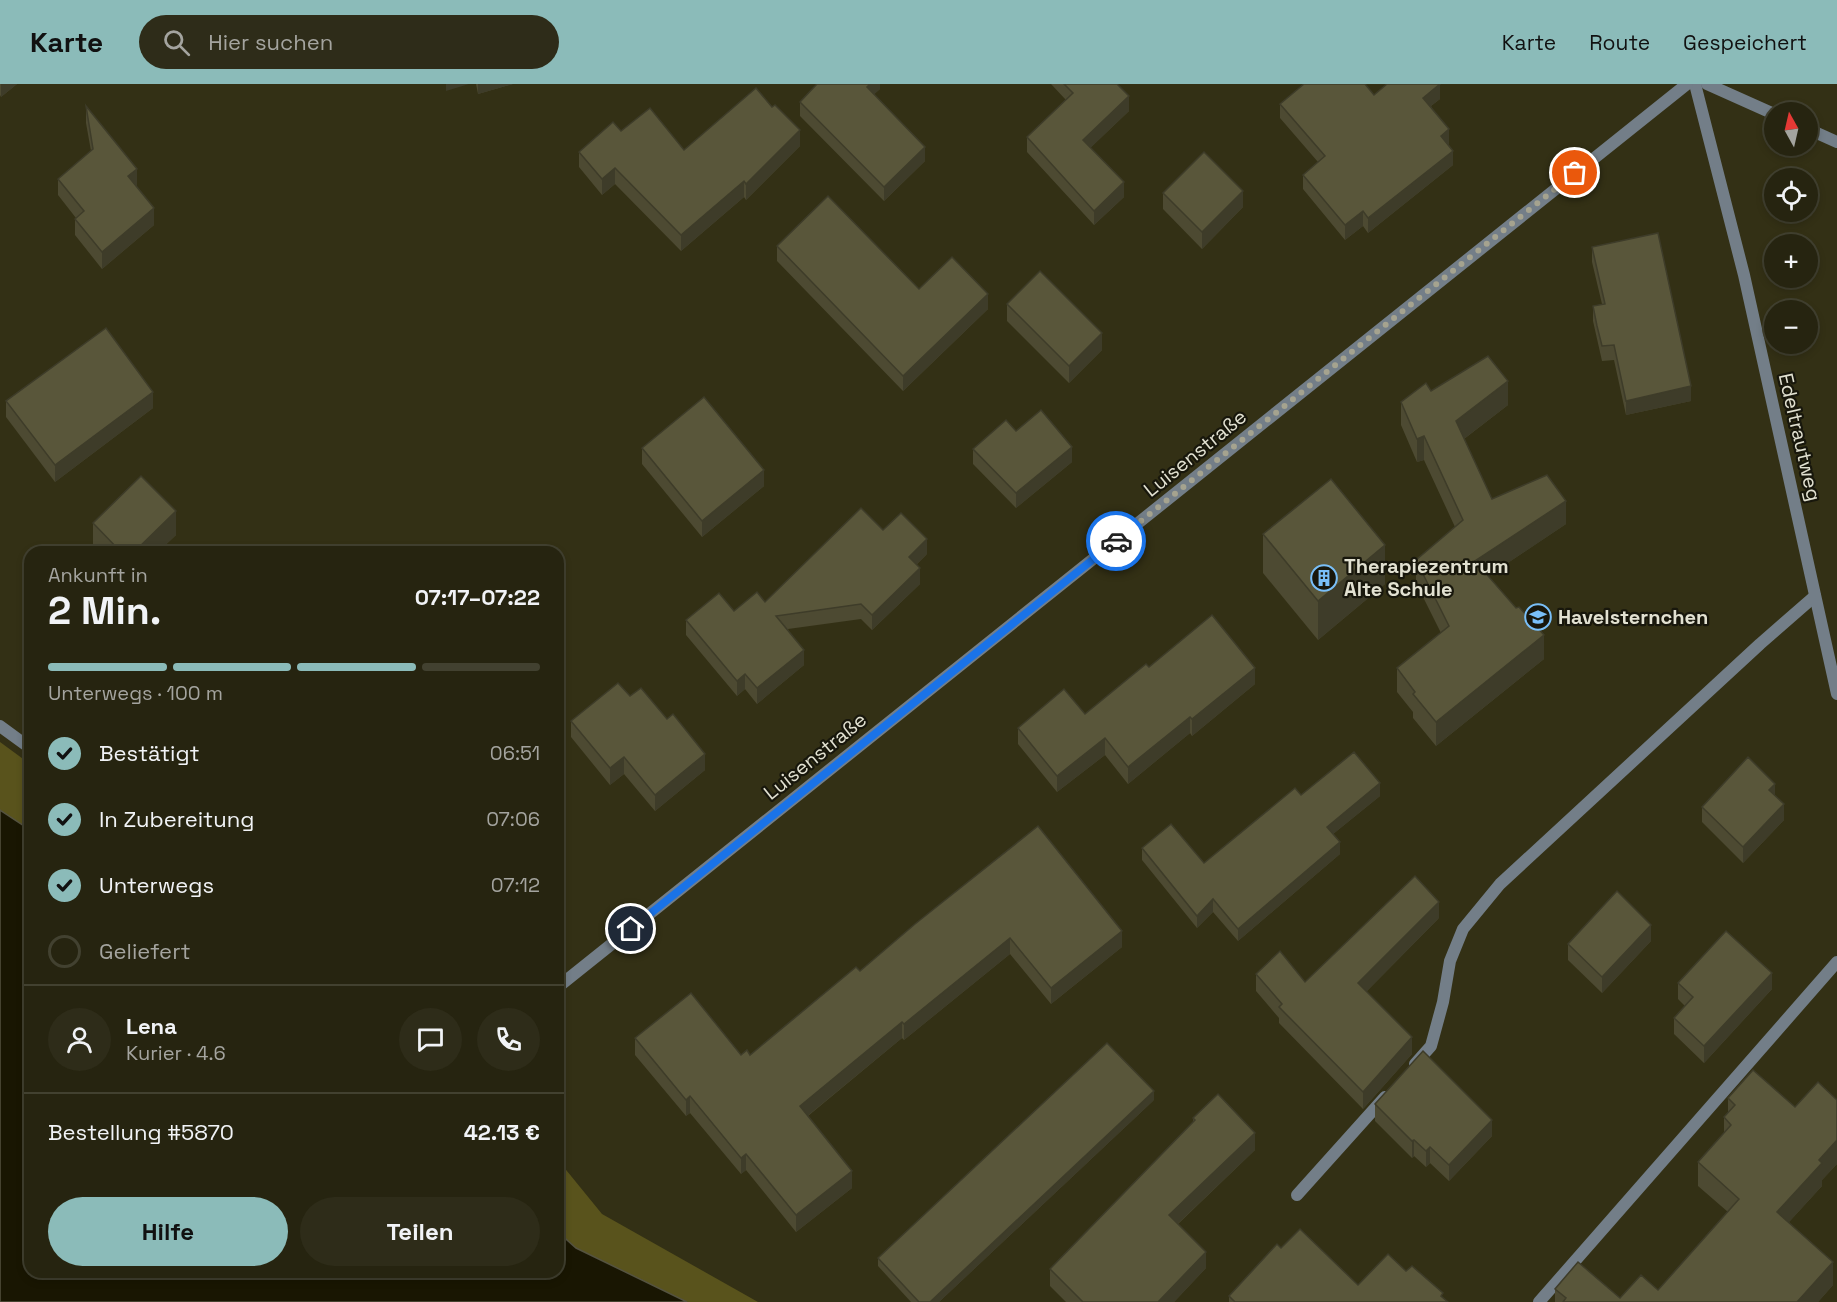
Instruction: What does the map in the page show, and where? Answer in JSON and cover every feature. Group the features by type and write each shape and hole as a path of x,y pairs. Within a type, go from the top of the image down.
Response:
{"street":[{"name":"Luisenstraße","path":"564,982 1687,84"},
{"name":"Edeltrautweg","path":"1695,84 1744,275 1837,694"},
{"path":"1707,84 1764,110"},
{"path":"1818,133 1837,142"},
{"path":"1408,1071 1431,1046 1443,1002 1450,961 1463,929 1500,884 1751,652 1815,596"},
{"path":"0,726 24,744"},
{"path":"1539,1302 1837,962"},
{"path":"1297,1195 1393,1088"}],"shaded area":[{"path":"0,742 24,760 24,826 0,810"},
{"path":"0,810 24,826 24,1278 564,1278 564,1237 576,1248 687,1302 0,1302"},
{"path":"564,1167 602,1214 758,1302 687,1302 576,1248 564,1237"}],"building":[{"path":"817,84 870,84 867,87 925,147 884,187 800,102"},
{"path":"1064,84 1117,84 1129,96 1083,140 1124,182 1094,211 1027,137 1073,93"},
{"path":"1304,84 1365,84 1374,95 1387,84 1440,84 1423,98 1449,129 1441,136 1453,151 1368,218 1363,211 1345,225 1303,175 1325,156 1280,104"},
{"path":"756,88 772,107 775,105 800,130 746,184 744,181 681,235 615,168 602,179 579,152 613,122 621,131 650,108 684,150"},
{"path":"86,106 137,169 128,176 154,208 102,252 75,219 84,211 58,179 93,149"},
{"path":"1204,152 1243,191 1202,232 1163,193"},
{"path":"828,196 919,289 952,257 988,294 903,376 777,246"},
{"path":"1658,233 1691,386 1626,401 1614,345 1602,346 1597,326 1593,306 1605,304 1592,247"},
{"path":"1040,271 1102,333 1069,366 1007,304"},
{"path":"106,328 153,392 55,465 6,401"},
{"path":"1488,356 1508,381 1456,421 1492,499 1547,475 1566,501 1475,561 1516,608 1519,607 1544,635 1436,722 1413,694 1415,692 1397,668 1449,626 1416,560 1463,520 1424,436 1417,439 1401,402 1426,383 1431,391"},
{"path":"704,397 764,470 702,521 642,448"},
{"path":"1041,410 1072,447 1016,493 973,449 1006,420 1016,431"},
{"path":"141,476 176,511 140,546 115,546 93,523"},
{"path":"1331,479 1385,545 1318,601 1263,534"},
{"path":"861,508 883,530 901,513 927,539 909,557 920,568 872,615 861,604 776,616 804,650 757,688 745,674 737,681 686,620 719,593 734,611 757,592 765,602"},
{"path":"1212,615 1255,668 1128,767 1105,738 1057,776 1018,728 1064,689 1085,714 1146,664 1149,667"},
{"path":"618,683 630,696 641,688 667,719 673,714 705,754 655,795 624,757 610,768 571,721"},
{"path":"1354,752 1380,783 1327,827 1340,842 1238,929 1213,899 1197,916 1142,848 1171,824 1204,863 1295,788 1301,795"},
{"path":"1748,757 1775,784 1769,790 1784,804 1743,847 1702,807"},
{"path":"1038,826 1122,931 1051,988 1010,938 904,1024 902,1022 800,1106 852,1171 796,1215 746,1154 741,1158 690,1096 686,1100 635,1038 691,993 741,1055 747,1050 750,1055 856,967 860,971"},
{"path":"1415,876 1439,902 1358,983 1412,1037 1363,1092 1279,1007 1282,1004 1256,974 1280,951 1305,982"},
{"path":"1617,891 1651,925 1602,977 1568,944"},
{"path":"1726,931 1772,973 1704,1046 1674,1018 1693,997 1678,983"},
{"path":"1107,1043 1154,1091 930,1302 919,1302 878,1258"},
{"path":"1423,1051 1492,1120 1449,1165 1430,1147 1426,1151 1414,1140 1412,1141 1375,1104"},
{"path":"1753,1070 1795,1107 1818,1082 1837,1100 1837,1140 1819,1160 1822,1163 1777,1212 1833,1262 1797,1302 1563,1302 1566,1298 1555,1289 1578,1262 1620,1298 1641,1275 1658,1290 1739,1199 1698,1162 1731,1125 1724,1117 1735,1105 1728,1098"},
{"path":"1218,1094 1255,1133 1169,1215 1206,1252 1158,1302 1083,1302 1050,1269"},
{"path":"1300,1229 1358,1285 1388,1254 1406,1271 1412,1266 1443,1293 1441,1296 1448,1302 1235,1302 1229,1296 1277,1244 1281,1248"}],"way so far":[{"path":"1116,541 1575,173"}],"place":[{"name":"Therapiezentrum Alte Schule","path":"1324,578"},
{"name":"Havelsternchen","path":"1538,617"}],"route":[{"path":"631,929 1116,541"}]}
